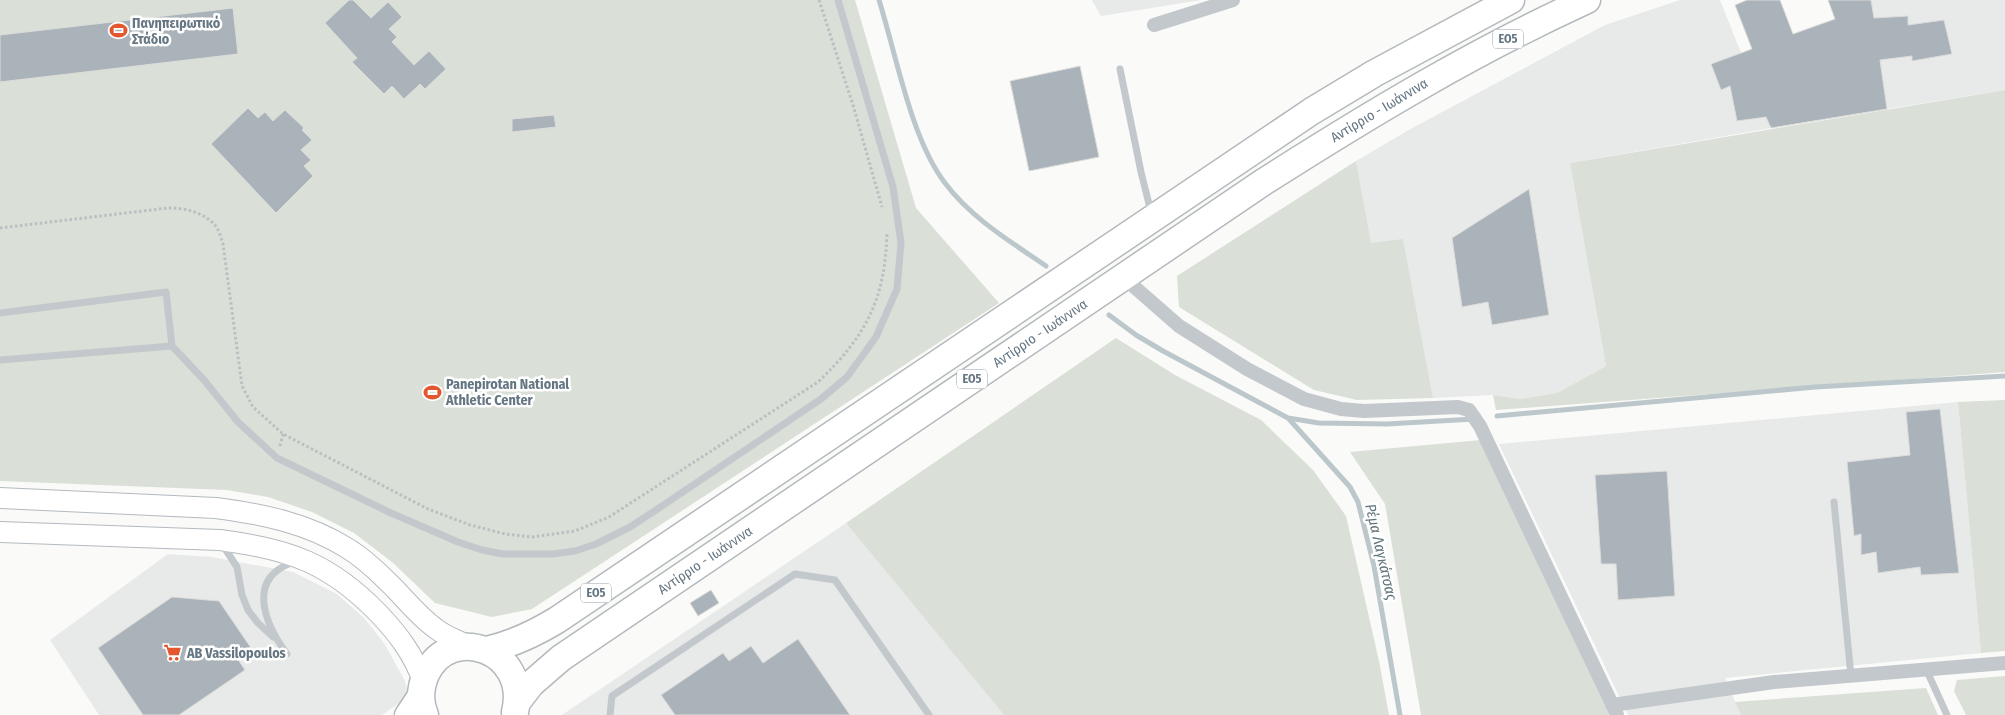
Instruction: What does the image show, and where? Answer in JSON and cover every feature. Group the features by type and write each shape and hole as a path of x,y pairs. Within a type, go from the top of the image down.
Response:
{"highway":[{"name":"ΕΟ5","path":"423,697 428,669 437,659 448,652 461,648 481,649 506,646 527,638 557,620 1153,217 1342,93 1511,0"},
{"name":"Αντίρριο - Ιωάννινα","path":"515,711 531,684 561,658 1262,183 1439,74 1580,2"},
{"name":"ΕΟ5","path":"481,649 498,657 510,671 517,689 515,711"}],"main road":[{"path":"0,498 216,508 250,512 290,522 324,534 349,549 390,584 434,628 450,638 481,649"},
{"path":"0,532 220,540 254,544 304,559 330,572 368,603 398,634 409,649 423,697"},
{"name":"ΕΟ5","path":"406,715 423,697"}],"street":[{"path":"1154,25 1233,0"},
{"path":"1123,277 1179,326 1247,369 1304,399 1348,410 1458,408 1469,410 1480,426 1615,710 1774,682 2005,663"}],"lane":[{"path":"0,313 166,292 172,346 204,380 238,422 277,458 422,526 482,550 503,554 553,554 575,551 596,544 659,508 821,399 846,377 876,337 897,289 901,243 893,187 838,0"},
{"path":"1120,69 1140,172 1153,217"},
{"path":"0,360 172,346"},
{"path":"1834,502 1851,676"},
{"path":"220,540 237,567 242,595 248,610 288,654"},
{"path":"277,641 268,620 263,601 264,586 272,574 282,566 304,559"},
{"path":"610,715 612,696 795,574 835,580 929,715"},
{"path":"1926,669 1947,715"}],"path":[{"path":"819,0 853,105 884,213"},
{"path":"0,228 168,208 181,208 197,212 216,226 223,244 242,386 253,407 283,434 428,509 470,525 505,534 532,536 575,531 609,517 818,382 833,368 866,324 879,294 886,263 887,231"}],"shaded area":[{"name":"Panepirotan National Athletic Center","path":"0,0 855,0 916,208 999,303 532,609 492,617 435,603 392,562 354,533 312,512 268,497 227,490 0,481"},
{"path":"1092,0 1202,0 1101,16"},
{"path":"1680,0 1720,0 1771,128 1570,163 1606,366 1557,393 1519,399 1493,395 1433,398 1403,240 1371,244 1356,161 1414,127 1605,25"},
{"path":"1871,0 2005,0 2005,90 1887,109"},
{"path":"2005,90 2005,372 1496,410 1493,395 1519,399 1557,393 1606,366 1570,163"},
{"path":"1356,161 1371,243 1403,239 1433,398 1357,400 1314,390 1179,307 1177,276"},
{"path":"1116,338 1175,375 1261,420 1313,470 1346,516 1379,661 1389,715 1004,715 846,523"},
{"path":"2005,400 2005,651 1981,653 1958,402"},
{"path":"1958,402 1981,653 1725,678 1741,715 1628,715 1499,444"},
{"path":"1481,440 1609,715 1421,715 1385,504 1350,452"},
{"path":"846,523 1004,715 562,715"},
{"path":"168,554 212,557 293,572 337,594 364,618 384,643 405,681 407,689 405,699 382,715 99,715 50,640"},
{"path":"2005,676 2005,715 1966,715 1954,691 1957,680"},
{"path":"1926,688 1938,715 1741,715 1735,702"}],"building":[{"path":"349,0 353,0 371,18 388,2 402,17 389,29 397,37 392,42 414,65 429,51 446,69 425,89 420,84 404,99 392,86 384,94 352,62 357,58 325,23"},
{"path":"1747,0 1780,0 1793,34 1835,19 1828,0 1871,0 1874,18 1908,16 1908,25 1944,20 1952,54 1912,61 1912,56 1880,60 1887,109 1771,128 1766,117 1737,121 1730,86 1721,90 1711,64 1752,49 1735,5"},
{"name":"Πανηπειρωτικό Στάδιο","path":"233,8 238,54 0,82 0,35"},
{"path":"1080,66 1099,157 1029,171 1010,81"},
{"path":"248,108 258,118 265,112 273,121 285,110 304,128 302,130 312,140 301,150 311,160 304,166 313,176 276,213 211,144"},
{"path":"554,115 556,127 512,132 512,119"},
{"path":"1529,189 1549,315 1492,325 1488,302 1462,307 1452,238"},
{"path":"1940,409 1959,573 1921,575 1920,567 1878,573 1876,552 1861,555 1861,534 1854,536 1847,462 1910,455 1906,412"},
{"path":"1667,471 1675,596 1618,600 1616,564 1601,564 1595,475"},
{"path":"711,590 719,603 698,616 690,603"},
{"name":"AB Vassilopoulos","path":"172,597 219,601 251,648 237,658 245,670 179,715 143,715 98,648"},
{"path":"798,639 850,715 675,715 661,695 723,653 729,661 751,646 763,663"}],"waterway":[{"path":"879,0 914,120 933,165 955,196 979,218 1046,266"},
{"path":"1109,315 1136,335 1163,351 1288,418 1319,423 1387,424 1474,419"},
{"path":"1497,416 1815,387 2005,376"},
{"name":"Ρέμα Λαγκάτσας","path":"1289,419 1350,487 1358,502 1374,566 1400,715"}],"place":[{"name":"Πανηπειρωτικό Στάδιο","path":"118,31"},
{"name":"Panepirotan National Athletic Center","path":"432,392"},
{"name":"AB Vassilopoulos","path":"173,653"}]}
